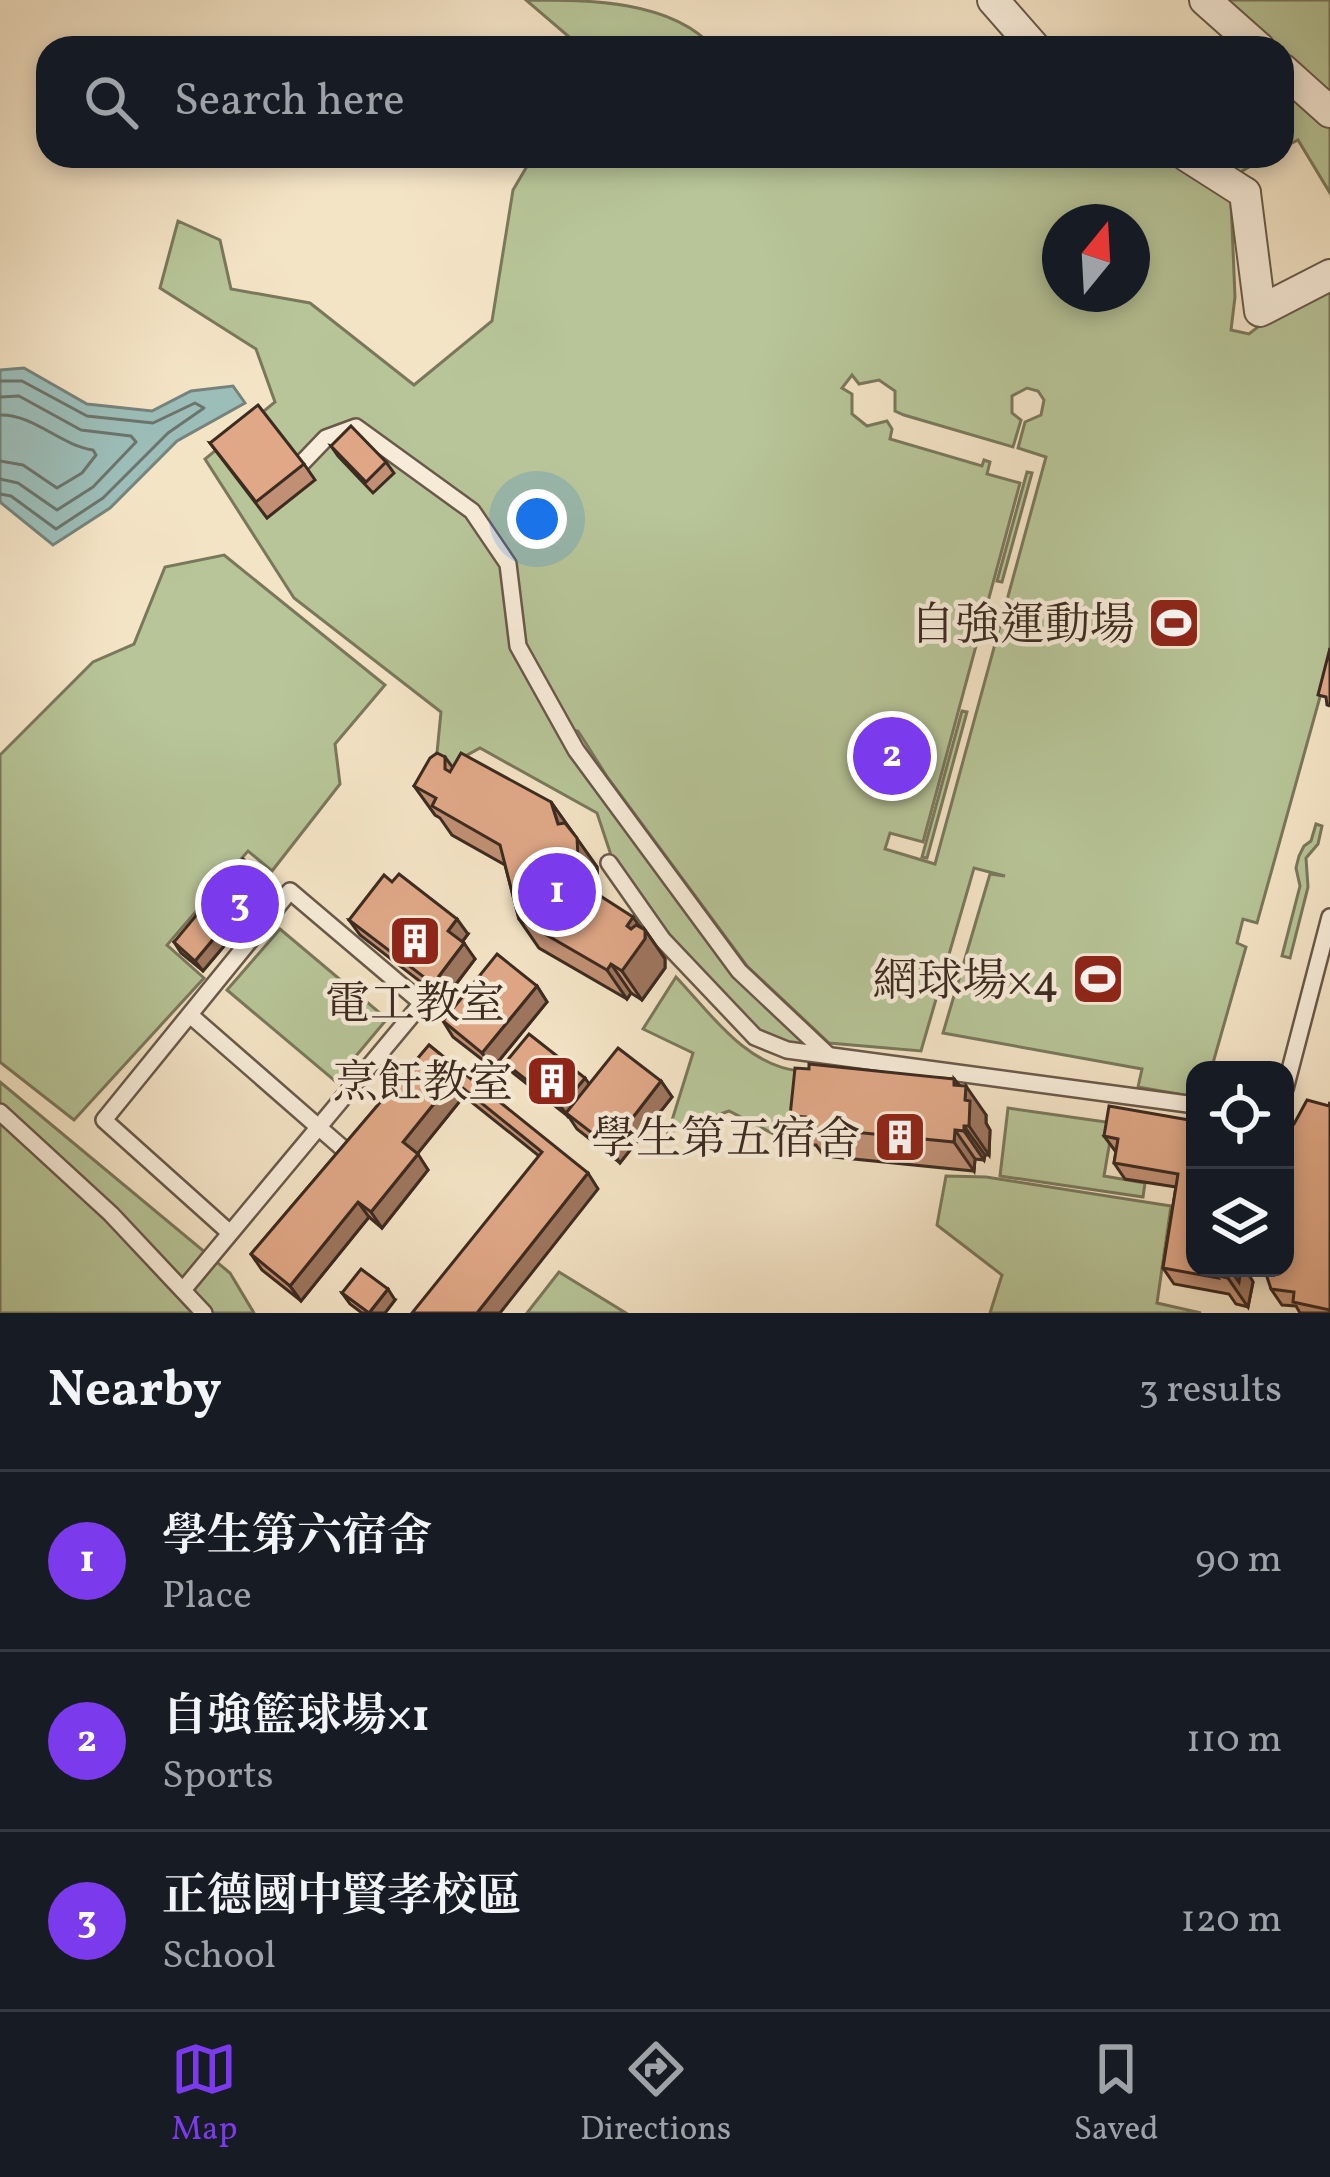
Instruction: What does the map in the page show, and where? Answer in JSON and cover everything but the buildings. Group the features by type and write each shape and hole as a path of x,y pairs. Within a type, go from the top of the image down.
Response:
{"street":[{"path":"993,0 1024,36"},
{"path":"1205,0 1246,36"},
{"path":"1294,80 1330,112"},
{"path":"1205,168 1245,194 1260,311 1330,275"}],"lane":[{"path":"302,463 326,438 356,427 472,511 508,564 518,646 576,750 739,971 827,1054"},
{"path":"609,863 663,940 755,1037 788,1050 1186,1105"},
{"path":"183,1290 422,1003 290,891 104,1120 230,1233"},
{"path":"1294,1065 1322,989 1330,917"},
{"path":"190,1015 356,1160"},
{"path":"0,1112 111,1214 204,1313"}],"green space":[{"path":"526,0 628,6 675,20 700,36 568,36"},
{"path":"1208,0 1330,0 1330,193 1298,140 1294,142 1294,36 1246,36"},
{"path":"526,168 1247,168 1230,178 1235,297 1231,330 1249,334 1286,305 1330,284 1330,661 1257,923 1243,919 1237,943 1246,947 1214,1061 1186,1061 1186,1095 1138,1087 1142,1069 943,1033 990,874 1005,876 974,868 921,1051 829,1043 747,966 578,731 561,728 573,753 806,1044 788,1045 759,1033 666,937 613,861 597,813 480,748 462,758 432,804 441,712 294,598 205,459 275,402 256,349 160,288 178,221 220,240 231,289 310,303 414,385 492,321 513,190","holes":["852,375 859,384 879,380 895,391 895,411 1013,447 1021,420 1012,413 1012,396 1027,388 1038,391 1044,400 1041,415 1025,422 1018,448 1046,457 935,864 885,849 890,833 923,842 1020,483 987,474 990,462 984,460 982,466 890,439 892,429 887,421 867,426 852,414 852,394 842,388"]},
{"path":"1027,472 1032,473 1002,582 997,581"},
{"path":"224,555 385,685 335,744 340,784 272,871 248,851 167,945 204,978 74,1120 0,1062 0,755 93,662 134,644 165,567"},
{"path":"962,711 967,712 927,858 922,857"},
{"path":"1316,824 1322,826 1318,844 1306,858 1308,887 1290,958 1282,956 1300,886 1296,868"},
{"path":"280,929 387,1019 335,1081 227,990"},
{"path":"676,977 746,1049 800,1071 791,1143 729,1111 668,1133 693,1053 643,1029"},
{"path":"0,1082 230,1273 254,1313 0,1313"},
{"path":"1008,1108 1113,1123 1104,1176 1145,1183 1143,1197 1000,1176"},
{"path":"946,1176 986,1177 1171,1206 1157,1303 1201,1313 990,1313 1002,1275 937,1225"},
{"path":"559,1272 626,1313 527,1313"}],"water":[{"path":"24,368 87,404 152,411 191,391 233,386 245,403 177,441 110,508 53,545 0,502 0,370"}],"place":[{"name":"自強運動場","path":"1174,623"},
{"name":"自強籃球場×1","path":"892,756"},
{"name":"學生第六宿舍","path":"557,892"},
{"name":"正德國中賢孝校區","path":"240,904"},
{"name":"電工教室","path":"415,941"},
{"name":"網球場×4","path":"1098,979"},
{"name":"烹飪教室","path":"552,1081"},
{"name":"學生第五宿舍","path":"900,1137"}]}
